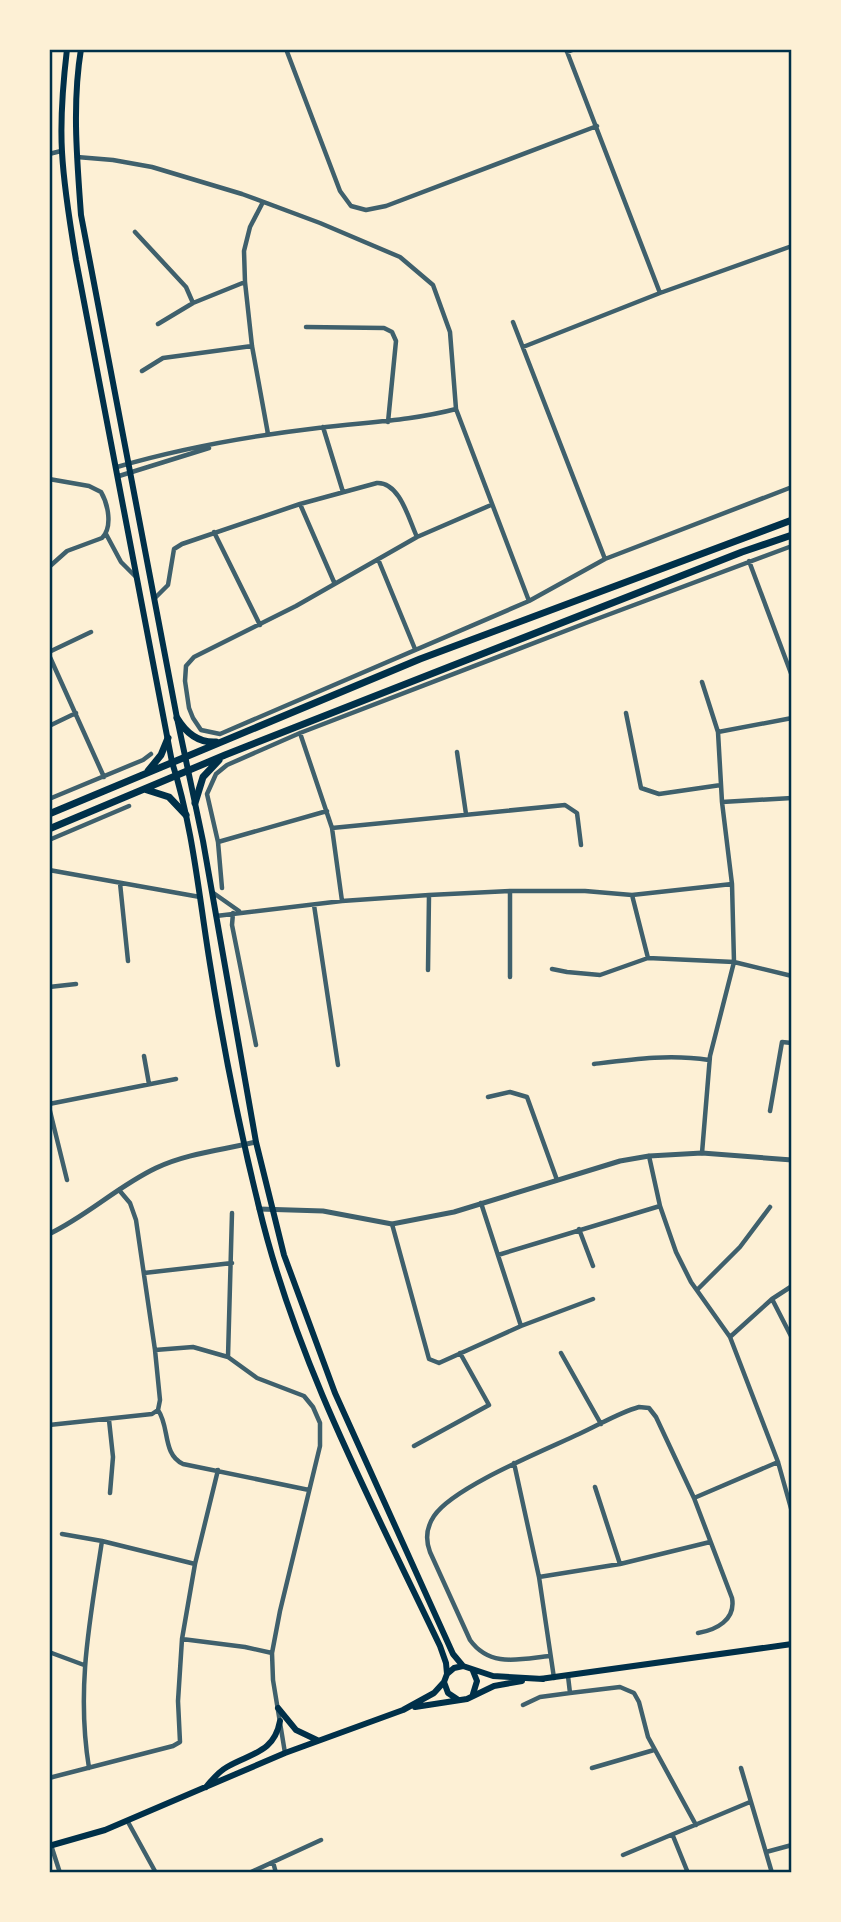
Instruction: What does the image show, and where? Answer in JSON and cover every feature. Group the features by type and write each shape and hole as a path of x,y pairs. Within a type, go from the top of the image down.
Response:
{"highway":[{"path":"49,814 420,659 792,520"},
{"path":"49,830 225,755 792,534"},
{"path":"177,718 193,737 204,741 221,741"},
{"path":"142,776 161,755 168,738"},
{"path":"195,803 206,772 225,755"},
{"path":"144,789 169,797 186,815"}],"main road":[{"path":"67,49 61,151 76,260 168,738 186,815 210,964 244,1145 259,1209 278,1277 301,1342 334,1423 440,1646 448,1693 458,1699"},
{"path":"81,49 77,99 81,215 177,718 190,770 256,1142 284,1255 335,1393 453,1654 463,1666 471,1670 493,1676 543,1679"},
{"path":"403,1710 467,1699 473,1694 503,1684 792,1644"},
{"path":"50,1846 128,1822 285,1753 403,1710 431,1696 454,1668 463,1666"},
{"path":"471,1670 477,1681 473,1694"},
{"path":"278,1709 296,1730 317,1741"},
{"path":"204,1788 224,1769 269,1745 277,1733 280,1721"}],"street":[{"path":"286,49 340,191 351,206 366,210 386,206 597,125"},
{"path":"575,49 567,50 660,293"},
{"path":"49,154 61,151"},
{"path":"77,157 152,167 264,202 400,257 433,285 450,332 456,409 529,601"},
{"path":"264,202 250,227 244,251 252,346 268,434"},
{"path":"135,232 186,287 193,303"},
{"path":"523,347 660,293 792,246"},
{"path":"158,324 193,303 245,282"},
{"path":"513,322 604,559"},
{"path":"306,327 384,328 392,332 396,341 388,422"},
{"path":"142,371 163,358 252,346"},
{"path":"119,476 216,445 268,434 388,422 456,409"},
{"path":"323,427 342,492"},
{"path":"117,467 192,447 216,445"},
{"path":"49,479 89,485 98,489 104,496 108,517 106,534 121,562 138,578"},
{"path":"155,598 168,585 174,549 300,504 377,483 389,485 395,491 417,537"},
{"path":"491,505 417,537 260,625 194,657 186,666 185,681 193,718 201,730 213,734 224,733 529,601 604,559 792,487"},
{"path":"300,504 334,583"},
{"path":"214,533 260,625"},
{"path":"49,567 67,551 106,534"},
{"path":"222,888 218,842 207,798 208,789 216,774 227,765 300,733 792,546"},
{"path":"377,559 415,649"},
{"path":"749,561 792,676"},
{"path":"619,610 627,597"},
{"path":"574,618 586,623"},
{"path":"91,632 49,654 104,777"},
{"path":"702,682 718,732 722,802 732,884 734,962 709,1060 702,1153"},
{"path":"49,726 75,713"},
{"path":"626,713 640,788 659,794 721,785"},
{"path":"718,732 792,718"},
{"path":"300,733 332,828 342,901"},
{"path":"457,752 466,814"},
{"path":"49,799 143,760 151,754"},
{"path":"722,802 792,798"},
{"path":"332,828 565,805 577,813 581,845"},
{"path":"49,840 129,806"},
{"path":"218,842 327,811"},
{"path":"49,870 200,897"},
{"path":"120,883 128,961"},
{"path":"216,916 342,901 429,895 510,891 632,895 732,884"},
{"path":"510,891 510,978"},
{"path":"212,892 240,912"},
{"path":"428,970 429,895"},
{"path":"632,895 648,958"},
{"path":"314,905 338,1065"},
{"path":"233,913 232,925 256,1045"},
{"path":"552,969 600,975 648,958 734,962 792,976"},
{"path":"49,987 76,984"},
{"path":"770,1111 782,1042 792,1043"},
{"path":"144,1056 149,1084"},
{"path":"594,1064 646,1057 680,1056 709,1060"},
{"path":"67,1180 49,1105 176,1079"},
{"path":"488,1097 510,1092 527,1097 557,1180"},
{"path":"49,1234 75,1221 119,1190 169,1163 256,1142"},
{"path":"259,1209 323,1211 392,1224 454,1212 620,1161 649,1156 702,1153 792,1160"},
{"path":"649,1156 660,1206 676,1252 691,1282 730,1337 778,1462 792,1512"},
{"path":"119,1190 130,1203 136,1220 155,1350 160,1400 158,1410 162,1416 170,1454 183,1464 309,1490"},
{"path":"481,1203 521,1326"},
{"path":"498,1255 660,1206"},
{"path":"698,1289 740,1247 770,1208"},
{"path":"228,1357 232,1213"},
{"path":"392,1224 429,1359 439,1363 521,1326 593,1299"},
{"path":"579,1229 593,1266"},
{"path":"144,1273 232,1263"},
{"path":"730,1337 772,1299 792,1286"},
{"path":"772,1299 792,1338"},
{"path":"155,1350 193,1347 228,1357 257,1378 304,1396 313,1407 320,1423 320,1446 272,1653 273,1680 285,1753"},
{"path":"414,1446 489,1405 460,1353"},
{"path":"561,1353 601,1424"},
{"path":"550,1656 500,1660 487,1656 476,1648 458,1615 427,1542 429,1525 443,1505 514,1463 633,1408 649,1408 656,1417 694,1498 730,1593 733,1608 729,1616 721,1624 698,1633"},
{"path":"49,1425 109,1420 152,1414 158,1410"},
{"path":"109,1420 113,1457 110,1493"},
{"path":"694,1498 778,1462"},
{"path":"514,1463 539,1577 554,1678"},
{"path":"49,1778 180,1742 179,1685 182,1639 195,1564 218,1470"},
{"path":"595,1487 620,1564"},
{"path":"62,1534 195,1564"},
{"path":"89,1768 83,1727 84,1665 102,1541"},
{"path":"539,1577 620,1564 710,1542"},
{"path":"182,1639 272,1653"},
{"path":"49,1652 84,1665"},
{"path":"568,1676 570,1693"},
{"path":"523,1704 540,1697 570,1693 620,1687 630,1690 637,1697 654,1750 696,1825"},
{"path":"592,1768 654,1750"},
{"path":"741,1768 772,1873"},
{"path":"623,1855 750,1802"},
{"path":"128,1822 156,1873"},
{"path":"673,1836 688,1873"},
{"path":"249,1873 321,1840"},
{"path":"766,1852 792,1845"},
{"path":"50,1846 60,1873"},
{"path":"273,1862 276,1873"}]}
